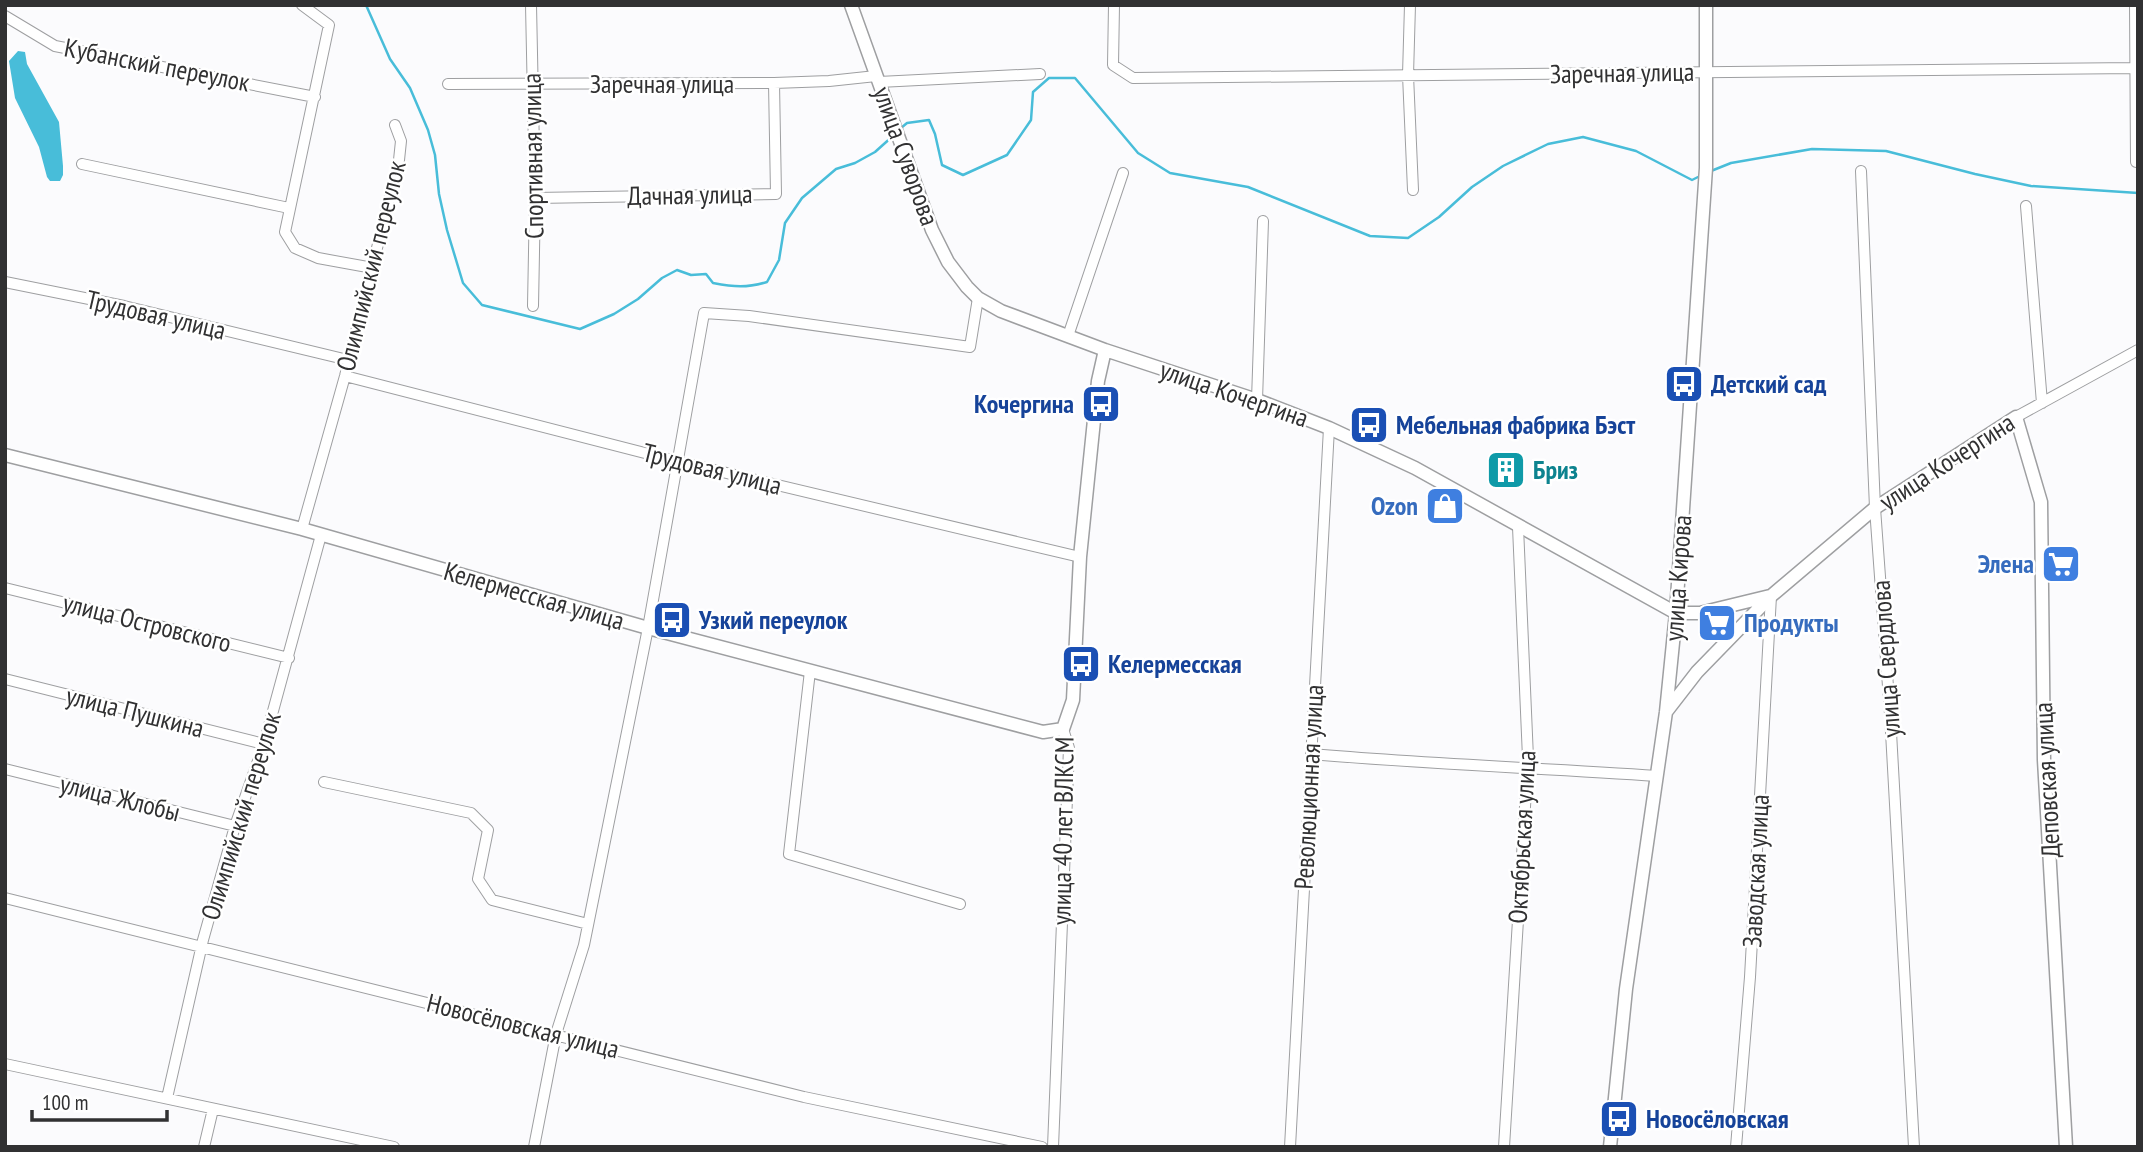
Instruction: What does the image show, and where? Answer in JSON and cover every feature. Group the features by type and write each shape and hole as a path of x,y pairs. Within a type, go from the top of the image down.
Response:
{"street":[{"path":"302,5 330,25 285,232 295,248 318,258 373,268"},
{"name":"Спортивная улица","path":"531,5 535,198 533,306"},
{"name":"улица Суворова","path":"851,5 932,230 948,262 978,298"},
{"name":"Заречная улица","path":"1114,5 1113,65 1133,78 2135,68"},
{"path":"1410,5 1408,75 1413,190"},
{"name":"улица Кирова","path":"1610,1147 1626,989 1666,712 1676,613 1706,168 1706,5"},
{"path":"2135,5 2136,162"},
{"name":"Кубанский переулок","path":"5,16 55,46 315,97"},
{"name":"Заречная улица","path":"448,84 774,83 1040,74"},
{"name":"Дачная улица","path":"535,198 776,194 774,83"},
{"name":"Олимпийский переулок","path":"302,529 345,376 399,160 401,141 395,125"},
{"path":"82,164 289,208"},
{"name":"улица Свердлова","path":"1861,172 1875,508 1890,714 1914,1147"},
{"path":"1068,336 1123,173"},
{"path":"2026,206 2042,403"},
{"path":"1257,400 1263,221"},
{"name":"Трудовая улица","path":"5,282 124,306 348,360"},
{"path":"534,1147 556,1034 584,945 648,628 704,313 749,316 970,347 978,298"},
{"name":"улица Кочергина","path":"978,298 1001,311 1105,350 1257,400 1329,428 1415,468 1676,613 1700,613 1772,596"},
{"name":"улица 40 лет ВЛКСМ","path":"1053,1147 1069,748 1063,729 1073,700 1080,557 1098,381 1105,350"},
{"name":"улица Кочергина","path":"1666,712 1713,655 1772,596 1875,508 2016,418 2138,350"},
{"name":"Трудовая улица","path":"345,376 677,461 1080,557"},
{"name":"Деповская улица","path":"2016,418 2041,502 2044,760 2066,1147"},
{"name":"Революционная улица","path":"1290,1147 1329,428"},
{"name":"Келермесская улица","path":"5,455 302,529 648,628 1043,733 1063,729"},
{"name":"Октябрьская улица","path":"1504,1147 1527,767 1518,527"},
{"name":"Олимпийский переулок","path":"167,1098 201,946 235,826 264,744 321,535"},
{"name":"улица Островского","path":"5,588 289,658"},
{"name":"Заводская улица","path":"1736,1147 1751,964 1772,596"},
{"path":"810,671 789,854 960,904"},
{"name":"улица Пушкина","path":"5,679 264,744"},
{"path":"1311,754 1422,764 1527,767 1657,776"},
{"name":"улица Жлобы","path":"5,769 235,826"},
{"path":"324,782 471,813 488,830 478,879 492,900 588,924"},
{"name":"Новосёловская улица","path":"5,898 804,1097 1042,1147"},
{"path":"5,1064 394,1147"},
{"path":"204,1147 213,1109"}],"water":[{"path":"18,51 25,52 27,64 59,122 63,166 60,181 50,181 47,177 39,147 15,98 9,61"}],"waterway":[{"path":"366,5 390,59 410,88 428,130 435,155 439,194 447,230 463,283 482,305 580,329 614,314 677,270 691,275 706,274 713,283 727,285 747,286 767,282 779,260 785,223 802,198 836,169 875,152 894,135"},
{"path":"901,128 907,123 929,120 942,165 963,175 1007,155 1031,120 1033,92 1049,78 1075,78 1138,153 1170,173 1248,187 1370,236 1408,238 1503,166 1548,144 1583,137 1636,151 1692,180 1702,175"},
{"path":"1711,171 1731,163 1812,149 1886,151 2031,186 2138,193"}],"place":[{"name":"Детский сад","path":"1684,384"},
{"name":"Кочергина","path":"1101,404"},
{"name":"Мебельная фабрика Бэст","path":"1369,425"},
{"name":"Бриз","path":"1506,470"},
{"name":"Ozon","path":"1445,506"},
{"name":"Элена","path":"2061,564"},
{"name":"Узкий переулок","path":"672,620"},
{"name":"Продукты","path":"1717,623"},
{"name":"Келермесская","path":"1081,664"},
{"name":"Новосёловская","path":"1619,1119"}]}
